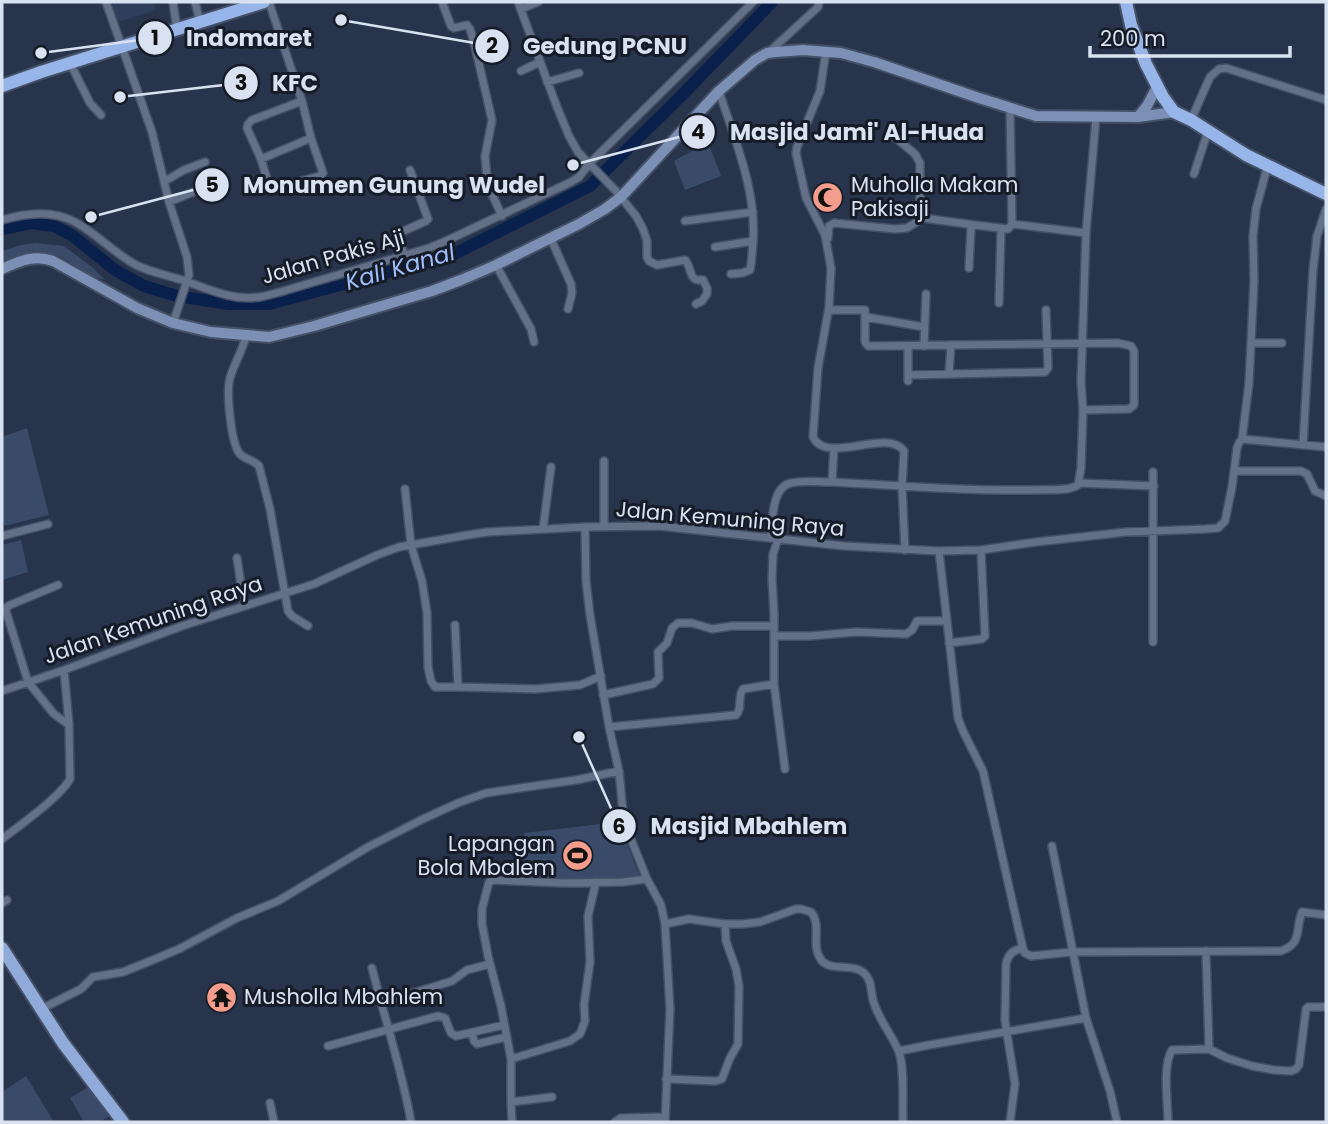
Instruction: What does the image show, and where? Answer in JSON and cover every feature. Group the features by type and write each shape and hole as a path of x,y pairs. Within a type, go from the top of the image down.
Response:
{"highway":[{"path":"2,86 266,2"},
{"path":"1126,2 1131,25 1146,65 1174,112 1246,155 1326,194"}],"main road":[{"path":"2,269 26,259 45,258 137,308 211,332 269,337 314,326 432,291 496,265 599,213 719,91 767,53 826,51 874,62 1036,116 1138,117 1174,112"},
{"path":"1138,117 1157,86"},
{"path":"2,948 63,1042 123,1122"}],"street":[{"path":"106,2 152,132 169,202 187,257 189,275 174,320"},
{"path":"173,2 177,30"},
{"path":"195,2 200,22"},
{"path":"266,2 302,101 323,173 274,187 268,182 247,128 248,124 251,120 302,101"},
{"path":"442,2 451,26 467,26 474,42 492,120 485,156 488,186 502,216"},
{"path":"538,2 519,5 569,136 578,152 618,194 643,229 649,261 657,265 685,260 694,279 705,282 707,294 696,304"},
{"name":"Jalan Pakis Aji","path":"2,220 39,214 66,218 82,226 120,256 138,266 185,285 237,297 260,297 340,275 448,240 579,177 753,2"},
{"path":"767,53 818,7 819,2"},
{"path":"826,51 820,90 796,153 806,198 827,242 831,268 829,310 818,368 813,437 815,443 820,446 834,448 897,443 902,447 905,550"},
{"path":"521,71 540,62"},
{"path":"70,63 90,103 101,115"},
{"path":"1191,120 1210,77 1222,68 1243,72 1326,100"},
{"path":"547,82 579,73"},
{"path":"719,91 743,160 754,227 750,270 731,274"},
{"path":"827,242 829,226 834,223 895,229 907,228 920,219 1009,228 1012,224 1010,108"},
{"path":"785,769 774,684 773,554 776,499 782,488 794,482 832,482 986,491 1074,488 1079,483 1086,233 1096,118"},
{"path":"1194,174 1208,131"},
{"path":"891,134 915,154 920,163 920,219"},
{"path":"261,159 311,138"},
{"path":"165,181 205,162"},
{"name":"Jalan Kemuning Raya","path":"2,691 120,647 327,579 399,547 475,534 604,526 659,526 844,546 939,551 981,550 1154,530 1206,530 1220,527 1226,517 1248,396 1255,209 1268,164"},
{"path":"404,254 397,234 426,221 428,217 410,170"},
{"path":"169,202 203,188"},
{"path":"1303,445 1313,270 1317,236 1326,208"},
{"path":"685,221 753,212"},
{"path":"1012,224 1086,233"},
{"path":"969,268 970,229 975,225"},
{"path":"999,303 1001,229"},
{"path":"551,239 571,284 568,309"},
{"path":"715,247 753,241"},
{"path":"496,265 531,329 534,342"},
{"path":"923,346 926,294"},
{"path":"829,310 866,310 865,342 868,346 1118,343 1131,346 1134,351 1135,402 1132,408 1083,410"},
{"path":"908,346 908,378 949,374 1045,372 1048,368 1046,310"},
{"path":"866,317 924,327"},
{"path":"246,336 229,379 232,430 239,453 259,466 290,614 308,626"},
{"path":"1251,343 1282,343"},
{"path":"949,374 951,345"},
{"path":"1242,439 1326,447"},
{"path":"832,482 834,448"},
{"path":"604,461 604,526"},
{"path":"544,529 551,467"},
{"path":"1234,471 1301,471 1307,474 1315,491 1326,496"},
{"path":"1153,472 1153,642"},
{"path":"1079,483 1154,486"},
{"path":"405,489 411,545 422,581 427,613 428,667 435,687 535,689 580,685 601,676"},
{"path":"2,536 48,524"},
{"path":"585,527 590,615 619,771 622,813 625,827 666,924 670,1009 665,1119 621,1118 615,1122"},
{"path":"949,643 984,637 981,550"},
{"path":"939,551 958,718 983,771 1025,953 1031,956 1072,952 1281,951 1292,946 1296,940 1300,913 1326,915"},
{"path":"237,558 244,606"},
{"path":"58,586 7,607 6,611 28,682 54,714 69,725"},
{"path":"774,636 867,632 895,635 906,634 917,621 947,621"},
{"path":"603,695 653,684 659,678 659,649 667,643 672,628 678,623 712,629 774,626"},
{"path":"455,625 458,687"},
{"path":"2,839 69,782 69,725 64,670"},
{"path":"609,727 736,715 740,710 743,689 774,684"},
{"path":"41,1009 81,989 92,978 123,972 155,959 237,918 278,901 368,847 458,803 486,793 619,771"},
{"path":"1052,846 1086,1018 1110,1091 1116,1122"},
{"path":"512,1122 511,1059 481,916 489,881 623,882 647,879"},
{"path":"511,1059 575,1039 583,1029 590,962 588,916 596,882"},
{"path":"666,924 689,919 725,923 760,922 801,909 811,912 816,919 816,947 821,961 825,965 859,970 866,974 871,985 874,1005 899,1051 903,1122"},
{"path":"666,1079 722,1079 738,1044 739,986 726,941 725,923"},
{"path":"1010,1122 1015,1084 1005,1000 1007,960 1015,950 1023,949"},
{"path":"1206,951 1209,1049"},
{"path":"381,1003 452,981 467,970 490,964"},
{"path":"372,968 390,1030 411,1122"},
{"path":"1168,1122 1167,1065 1172,1050 1209,1049 1252,1066 1291,1071 1299,1065 1306,1009 1326,1007"},
{"path":"328,1046 442,1016 453,1035 459,1036 504,1025"},
{"path":"899,1051 1086,1018"},
{"path":"472,1033 477,1044 506,1037"},
{"path":"510,1102 552,1097"},
{"path":"270,1103 274,1122"}],"shaded area":[{"path":"112,2 154,2 156,10 118,22"},
{"path":"708,142 721,176 685,190 674,161"},
{"path":"35,243 64,246 105,280 54,254 31,254 2,263 2,251"},
{"path":"27,428 49,515 4,526 2,437"},
{"path":"21,540 28,572 2,580 2,545"},
{"name":"Lapangan Bola Mbalem","path":"618,822 641,879 525,881 524,833"},
{"path":"26,1076 54,1122 2,1122 2,1092"},
{"path":"90,1086 110,1116 99,1122 84,1122 70,1098"}],"waterway":[{"name":"Kali Kanal","path":"2,229 31,223 54,226 73,236 115,270 144,286 177,296 229,304 269,304 452,255 590,186 772,2"}],"place":[{"name":"Gedung PCNU","path":"341,20"},
{"name":"Indomaret","path":"41,53"},
{"name":"KFC","path":"120,97"},
{"name":"Masjid Jami' Al-Huda","path":"573,165"},
{"name":"Muholla Makam Pakisaji","path":"828,197"},
{"name":"Monumen Gunung Wudel","path":"91,217"},
{"name":"Masjid Mbahlem","path":"579,737"},
{"name":"Lapangan Bola Mbalem","path":"578,856"},
{"name":"Musholla Mbahlem","path":"221,997"}]}
